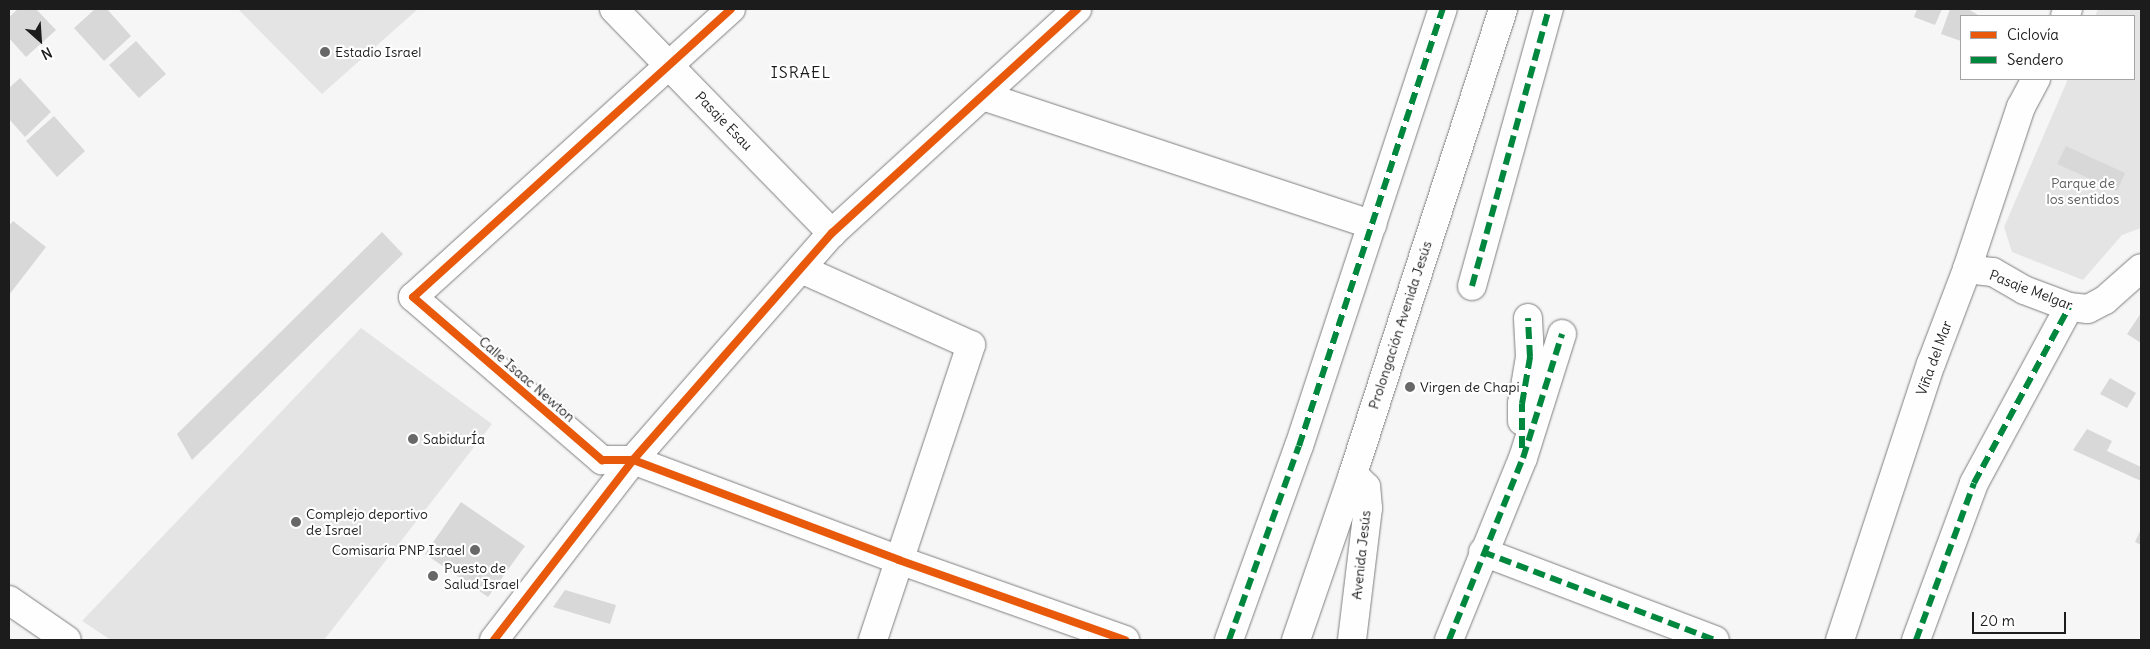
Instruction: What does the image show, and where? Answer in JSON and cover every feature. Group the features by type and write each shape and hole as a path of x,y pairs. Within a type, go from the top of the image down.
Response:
{"street":[{"name":"Pasaje Esau","path":"614,9 832,233"},
{"path":"669,64 731,9"},
{"path":"494,640 633,460 832,233 1077,9"},
{"name":"Prolongación Avenida Jesús","path":"1296,640 1353,474 1503,9"},
{"path":"1472,286 1549,9"},
{"path":"1229,640 1299,446 1440,10"},
{"name":"Calle Isaac Newton","path":"633,460 602,460 412,297 669,64"},
{"name":"Viña del Mar","path":"1840,640 1900,454 1967,269 2021,107 2035,80"},
{"path":"983,96 1372,225"},
{"name":"Pasaje Melgar","path":"1967,269 1993,272 2024,290 2069,307 2088,309 2105,300 2141,268"},
{"path":"801,269 971,345 874,640"},
{"path":"1916,640 1974,483 2069,307"},
{"path":"1522,458 1522,404 1530,357 1528,318"},
{"path":"1449,640 1522,458 1562,334"},
{"path":"633,460 899,560 1125,640"},
{"name":"Avenida Jesús","path":"1352,640 1368,508 1366,487 1353,474"},
{"path":"1483,552 1715,640"},
{"path":"9,600 67,640"}],"green space":[{"name":"Estadio Israel","path":"238,9 418,9 322,94"},
{"name":"Parque de los sentidos","path":"2098,9 2141,9 2141,228 2122,235 2083,280 2012,252 2004,227 2068,80 2135,80 2135,15 2095,15"},
{"name":"Complejo deportivo de Israel","path":"361,328 492,424 324,640 111,640 82,621"}],"building":[{"path":"18,9 36,9 56,30 26,57 9,38 9,17"},
{"path":"95,9 107,9 131,36 104,61 74,28"},
{"path":"1917,9 1942,9 1935,25 1914,17"},
{"path":"1950,9 1968,9 1978,15 1960,15 1960,41 1941,34"},
{"path":"136,41 166,74 139,98 109,65"},
{"path":"20,78 51,112 25,137 9,119 9,88"},
{"path":"54,116 85,151 57,177 26,141"},
{"path":"2066,146 2125,173 2117,191 2057,164"},
{"path":"13,221 46,247 9,295 9,226"},
{"path":"382,232 403,254 192,460 177,434"},
{"path":"2141,313 2141,343 2127,334"},
{"path":"2110,378 2136,393 2127,408 2100,394"},
{"path":"2087,429 2112,441 2107,451 2141,467 2141,481 2073,450"},
{"name":"Comisaría PNP Israel","path":"461,502 525,546 488,597 425,554"},
{"path":"2141,529 2141,545 2135,542"},
{"path":"565,590 616,605 610,624 553,607"}],"marked path":[{"path":"1229,640 1299,446 1443,9"},
{"path":"1472,286 1549,9"},
{"path":"1916,640 1974,483 2069,307"},
{"path":"1522,448 1522,404 1530,357 1528,318"},
{"path":"1449,640 1523,458 1562,334"},
{"path":"1483,552 1715,640"}],"cycle path":[{"path":"731,9 413,297 602,460 633,460 899,560 1125,640"},
{"path":"494,640 633,460 832,233 1077,9"}],"place":[{"name":"Estadio Israel","path":"325,52"},
{"name":"Virgen de Chapi","path":"1410,387"},
{"name":"SabidurÍa","path":"413,439"},
{"name":"Complejo deportivo de Israel","path":"296,522"},
{"name":"Comisaría PNP Israel","path":"475,550"},
{"name":"Puesto de Salud Israel","path":"433,576"}],"district":[{"name":"ISRAEL","path":"801,72"}]}
